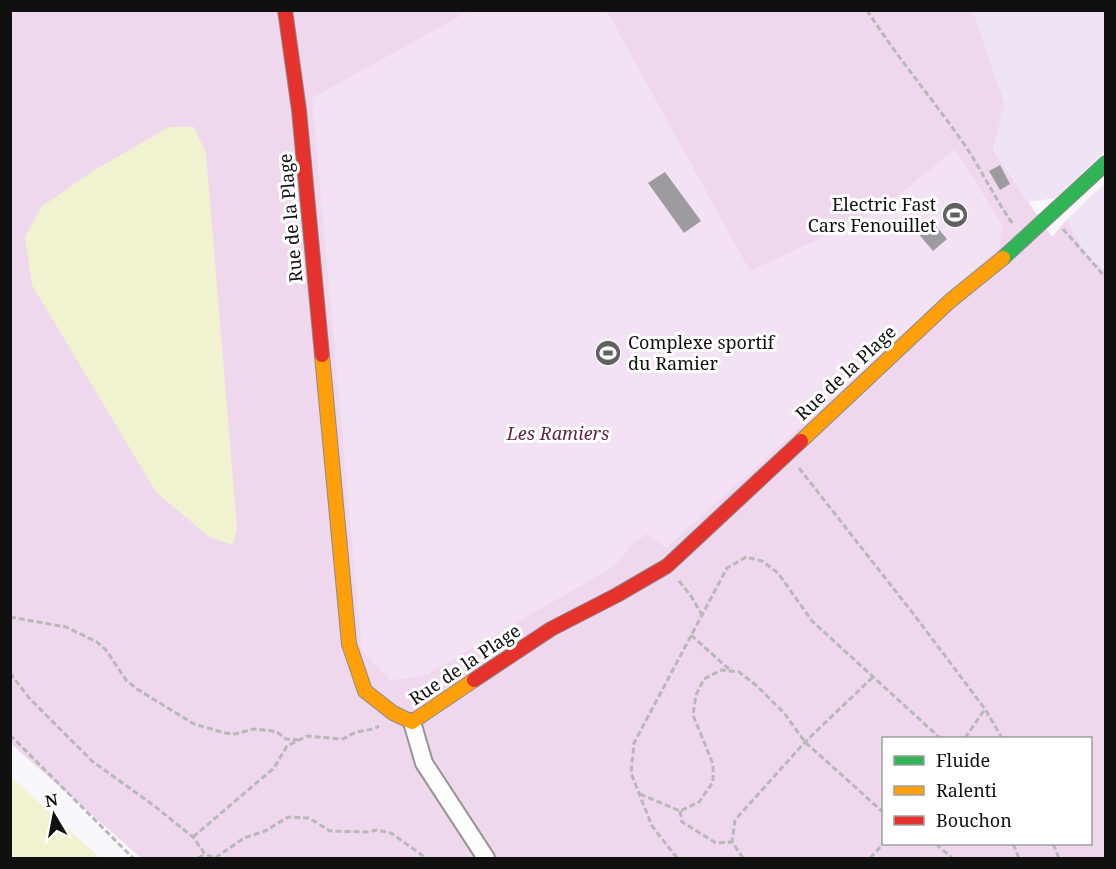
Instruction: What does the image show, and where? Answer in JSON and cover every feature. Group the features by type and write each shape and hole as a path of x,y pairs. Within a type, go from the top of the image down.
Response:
{"street":[{"name":"Rue de la Plage","path":"285,10 300,122 349,645 365,691 393,713 412,722 551,628 617,595 667,566 950,301 1024,240 1106,163"},
{"path":"412,722 424,763 486,858"}],"path":[{"path":"867,10 888,45 964,143 1000,207 1024,240"},
{"path":"1051,215 1106,278"},
{"path":"787,452 985,709 1001,737"},
{"path":"677,858 652,826 632,773 634,742 727,568 746,557 762,561 778,573 812,621 939,737"},
{"path":"667,566 692,596 702,615"},
{"path":"10,617 66,627 97,642 106,650 126,680 194,724 225,734 254,729 272,731 286,739 298,740"},
{"path":"691,635 731,671"},
{"path":"640,794 680,811 699,802 713,782 713,764 693,716 696,695 704,679 721,670 739,672 757,686 784,713 805,742 882,811"},
{"path":"10,673 30,699 92,761 193,837 205,854 215,858 244,838 266,831 288,817 309,818 330,831 368,832 377,830 391,833 426,858"},
{"path":"743,858 732,842 735,820 805,742 873,676"},
{"path":"966,737 985,709"},
{"path":"193,837 273,768 287,746 307,736 343,739 356,732 374,729 389,720 393,713"},
{"path":"10,735 133,858"},
{"path":"680,811 682,822 716,843 732,842"},
{"path":"870,858 882,845"},
{"path":"938,845 952,858"},
{"path":"198,858 205,854"}],"shaded area":[{"path":"968,11 1105,11 1105,151 1055,198 1029,202 993,148 1005,104 974,14"},
{"path":"169,127 194,127 206,153 237,528 233,545 209,537 156,492 32,285 25,237 41,207 93,171"},
{"path":"1105,183 1105,270 1084,251 1067,219"},
{"path":"11,777 100,858 11,858"}],"green space":[{"name":"Les Ramiers","path":"968,10 974,14 1005,104 993,149 1052,237 1067,219 1084,251 1105,270 1105,858 141,858 11,744 11,11"},
{"name":"Complexe sportif du Ramier","path":"469,11 607,11 750,271 879,211 955,149 1003,226 999,248 666,548 647,534 633,543 615,566 424,676 391,680 362,651 312,98"}],"building":[{"path":"1000,165 1010,184 1000,190 989,171"},
{"path":"665,172 701,221 684,233 648,183"},
{"path":"930,219 947,239 933,251 916,231"}],"traffic: fast":[{"path":"1003,258 1106,163"}],"traffic: slow":[{"path":"801,441 950,301 1003,258"},
{"path":"322,355 349,644 365,691 393,713 412,722 474,680"}],"traffic: jam":[{"path":"285,10 299,110 322,355"},
{"path":"474,680 551,629 667,566 801,441"}],"place":[{"name":"Electric Fast Cars Fenouillet","path":"955,215"},
{"name":"Complexe sportif du Ramier","path":"608,353"}]}
